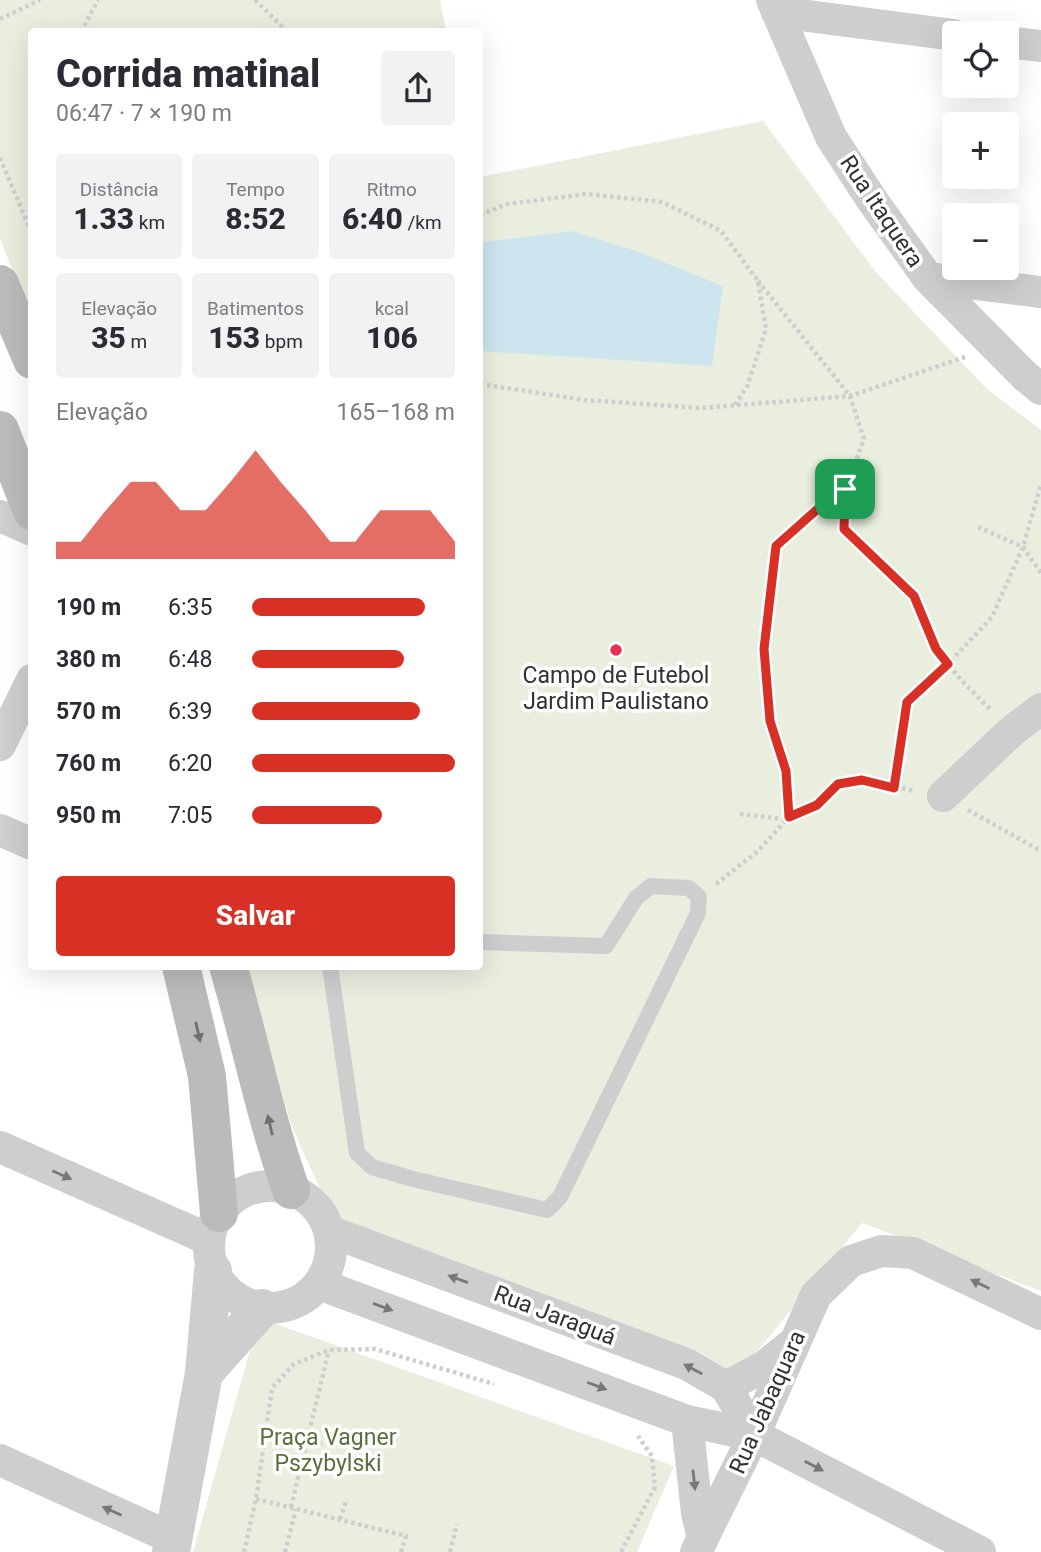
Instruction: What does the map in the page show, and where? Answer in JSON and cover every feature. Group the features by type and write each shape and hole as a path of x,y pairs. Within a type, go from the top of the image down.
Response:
{"main road":[{"path":"0,284 28,350"},
{"path":"0,430 28,501"},
{"path":"182,970 207,1076 213,1241"},
{"path":"229,970 251,1045 272,1136 291,1189"}],"street":[{"path":"774,6 942,33"},
{"name":"Rua Itaquera","path":"774,6 831,136 872,200 928,278 1041,389"},
{"path":"1019,43 1041,46"},
{"path":"928,278 1041,292"},
{"path":"0,516 28,528"},
{"path":"0,745 28,688"},
{"path":"943,796 1012,731 1041,709"},
{"path":"0,830 28,842"},
{"path":"0,1147 213,1241"},
{"path":"0,1460 172,1546 204,1373 213,1241 233,1198 251,1189 271,1186 291,1189 304,1196 324,1218 331,1249 328,1267 319,1284 308,1295 278,1308 262,1308 232,1296 221,1285 213,1241"},
{"name":"Rua Jaraguá","path":"329,1231 686,1364 726,1387 754,1435"},
{"name":"Rua Jabaquara","path":"700,1545 754,1435 792,1344 816,1295 851,1261 882,1251 913,1253 1041,1314"},
{"path":"319,1284 687,1421 754,1435 981,1552"},
{"path":"509,1353 528,1304"},
{"path":"204,1373 262,1308"},
{"path":"726,1387 765,1366 792,1344"},
{"path":"687,1421 700,1545"}],"lane":[{"path":"331,970 357,1153 372,1167 382,1170 547,1210 560,1197 698,913 699,897 689,888 651,886 636,898 606,946 483,942"}],"path":[{"path":"0,19 40,0"},
{"path":"84,28 98,0"},
{"path":"255,0 284,28"},
{"path":"0,158 28,224"},
{"path":"483,214 507,204 586,194 662,202 721,231 850,396 864,439 845,489 844,529 914,596 936,649 961,680 1012,731"},
{"path":"734,405 747,387 766,329 758,281"},
{"path":"483,384 585,400 701,408 850,396 995,346"},
{"path":"894,788 907,702 948,664 992,617 1023,547 1041,484"},
{"path":"699,897 757,852 789,817 786,771 770,721 764,649 776,546 821,506 845,489"},
{"path":"978,527 1023,547 1041,573"},
{"path":"740,814 783,819 817,805 838,784 862,780 943,796 1041,850"},
{"path":"244,1552 256,1499 272,1388 294,1364 329,1350 375,1349 503,1387"},
{"path":"285,1552 307,1440 329,1350"},
{"path":"621,1552 655,1487 652,1457 631,1425"},
{"path":"266,1430 321,1444"},
{"path":"256,1499 406,1536 401,1552"},
{"path":"340,1519 347,1499"},
{"path":"450,1552 457,1524"}],"green space":[{"path":"0,0 440,0 445,28 28,28 28,309 0,239"},
{"path":"763,121 875,271 987,389 1041,430 1041,1291 862,1223 737,1376 333,1217 292,1127 245,970 483,970 483,176"},
{"name":"Praça Vagner Pszybylski","path":"259,1318 674,1466 637,1552 193,1552"}],"water":[{"path":"572,231 636,251 723,286 712,366 483,351 483,243"}],"place":[{"name":"Campo de Futebol Jardim Paulistano","path":"616,650"}],"route":[{"path":"845,489 844,529 914,596 936,649 948,664 907,702 894,788 862,780 838,784 817,805 789,817 786,771 770,721 764,649 776,546 821,506 845,489"}]}
